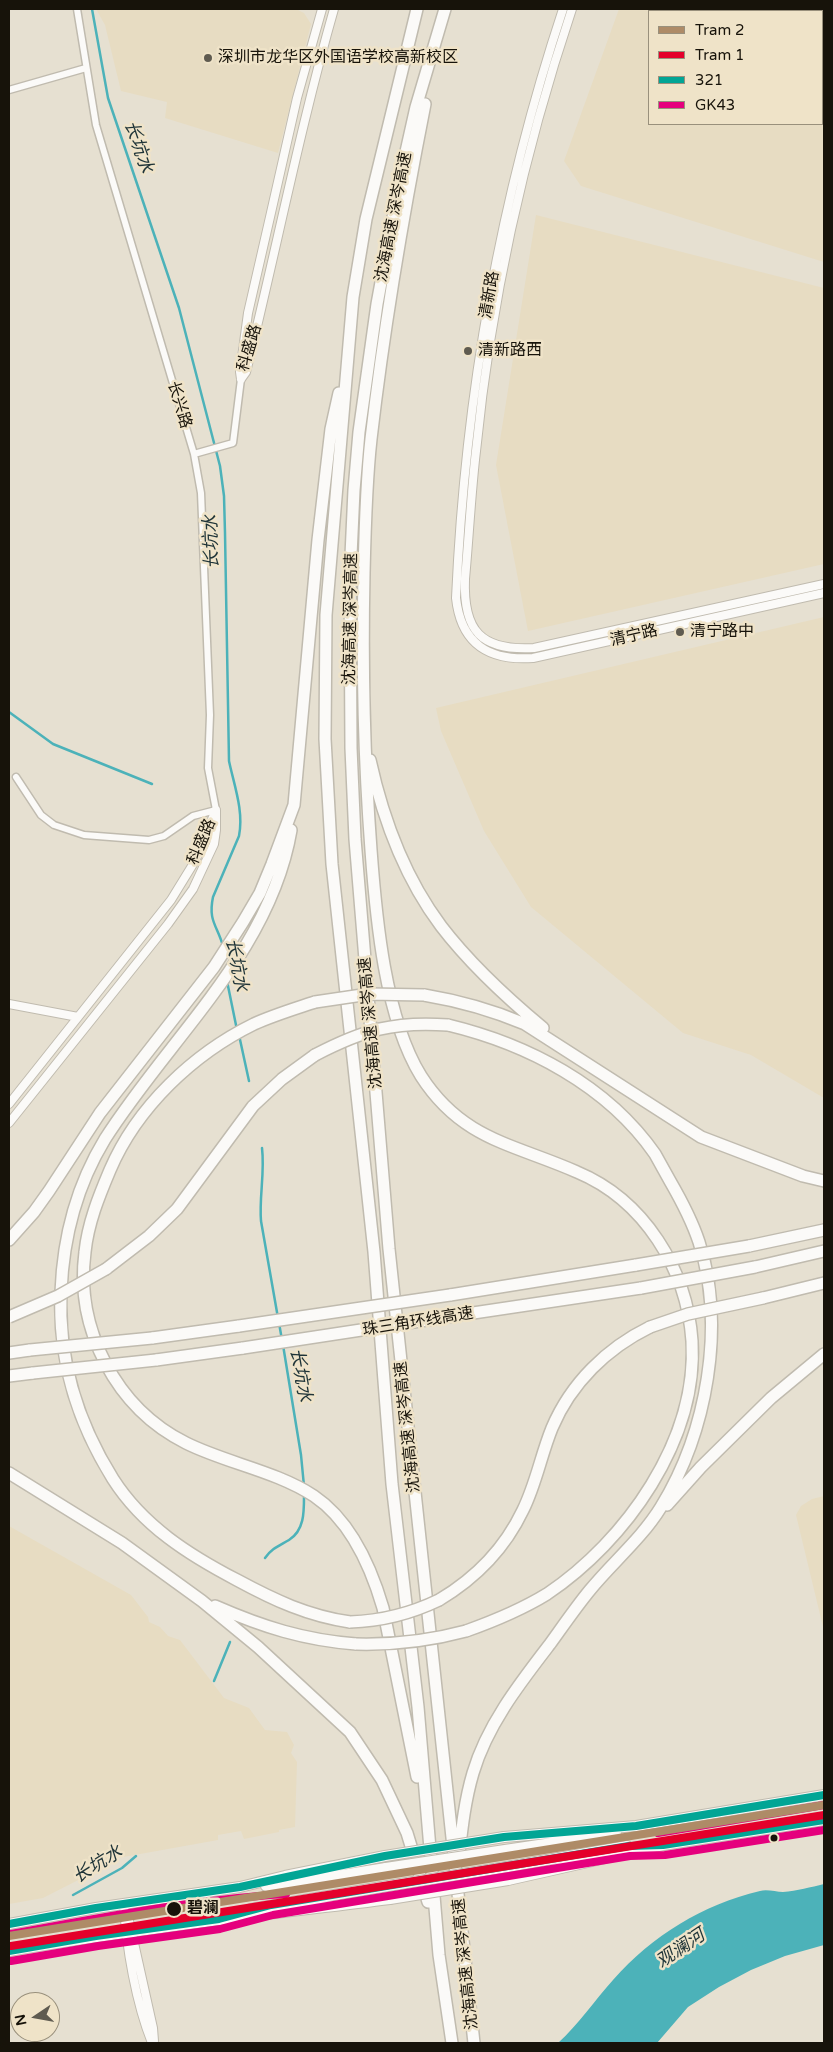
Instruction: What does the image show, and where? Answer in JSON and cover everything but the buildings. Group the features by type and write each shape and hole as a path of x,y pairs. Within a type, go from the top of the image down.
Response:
{"highway":[{"name":"沈海高速 深岑高速","path":"417,9 366,219 353,297 326,615 325,739 332,864 374,1252 392,1484 418,1708 439,1955 452,2043"},
{"name":"沈海高速 深岑高速","path":"445,9 416,107 400,174 376,314 359,432 350,577 350,738 355,839 389,1249 474,2043"},
{"path":"202,1601 273,1630 306,1638 356,1644 422,1641 466,1631 511,1614 548,1592 591,1558 620,1528 645,1495 662,1468 676,1435 690,1384 692,1341 690,1320 676,1273 662,1245 636,1212 617,1194 597,1181 579,1172 498,1143 465,1124 435,1095 410,1057 402,1037 390,989 374,894 365,775 363,707 366,505 371,440 404,210 439,26"},
{"path":"353,297 326,469 309,621 294,804 286,856 278,884 263,916 235,961 109,1133 88,1172 69,1226 62,1268 60,1306 62,1339 68,1374 78,1409 103,1462 131,1504 156,1529 210,1566 268,1597 305,1613 350,1622 387,1619 422,1608 439,1600 461,1587 483,1568 511,1532 527,1501 552,1427 562,1408 584,1376 613,1349 634,1334 688,1314 824,1283"},
{"path":"363,707 376,790 396,846 415,885 441,926 472,963 519,1008 573,1054"},
{"path":"9,1240 34,1212 100,1113 214,967 260,893 294,804"},
{"path":"428,1830 394,1654 375,1581 364,1557 350,1534 315,1496 295,1486 186,1443 149,1420 129,1400 105,1363 91,1328 84,1301 83,1278 88,1229 98,1198 113,1163 132,1131 154,1102 199,1058 254,1024 315,1002 369,994 424,995 463,1002 496,1012 525,1024 701,1137 803,1176 824,1181"},
{"path":"9,1317 58,1296 106,1269 149,1236 177,1209 253,1106 282,1079 316,1055 340,1042 391,1026 418,1023 448,1025 483,1034 524,1050 565,1070 620,1114 654,1154 680,1198 699,1241 709,1285 711,1322 710,1370 700,1418 682,1466 661,1508 634,1541"},
{"name":"珠三角环线高速","path":"9,1352 152,1338 450,1295 749,1246 824,1230"},
{"name":"珠三角环线高速","path":"9,1376 156,1360 243,1348 641,1288 824,1251"},
{"path":"460,1909 459,1854 463,1812 474,1771 484,1744 502,1710 534,1664 591,1590 634,1541 701,1468 771,1398 824,1354"},
{"path":"9,1473 122,1543 202,1601 258,1647 350,1732 382,1780 407,1833 428,1899 439,1955"}],"main road":[{"path":"240,1887 385,1856 504,1837 636,1826 824,1795"},
{"path":"9,1951 219,1919 390,1898 508,1880 663,1845 824,1820"},
{"path":"9,1924 124,1904 240,1887 287,1884 600,1836 636,1826"},
{"path":"219,1919 271,1904 629,1846 663,1845"}],"street":[{"name":"长兴路","path":"78,9 96,125 194,454 201,493 210,724 208,768 216,810"},
{"path":"321,9 334,10"},
{"name":"科盛路","path":"241,379 240,372 248,313 295,106 321,9"},
{"name":"清新路","path":"476,644 460,621 456,598 467,450 476,379 489,300 518,160 563,9"},
{"name":"清新路","path":"485,638 472,625 466,610 465,598 476,451 484,380 497,301 526,162 572,9"},
{"name":"科盛路","path":"241,379 246,372 309,101 334,10"},
{"path":"9,90 86,68"},
{"path":"194,454 233,443 241,379"},
{"name":"清宁路","path":"485,638 504,648 534,648 824,584"},
{"name":"清宁路","path":"476,644 495,655 519,659 534,658 824,593"},
{"path":"16,777 40,815 54,825 84,835 149,840 164,836 193,816 202,812 216,810"},
{"name":"科盛路","path":"9,1104 179,888 195,861 216,810"},
{"name":"科盛路","path":"9,1123 168,924 193,889 214,844 216,810"},
{"path":"9,1004 78,1017"},
{"path":"124,1904 141,2005 153,2043"}],"shaded area":[{"name":"深圳市龙华区外国语学校高新校区","path":"96,9 290,9 304,13 311,24 278,153 165,118 167,102 121,91 105,25"},
{"path":"619,9 824,9 824,262 581,186 564,161"},
{"path":"536,215 824,288 824,564 528,631 496,465"},
{"path":"824,617 824,1098 751,1055 683,1033 531,907 484,831 441,731 436,708"},
{"path":"824,1496 824,1631 796,1515 801,1506 812,1499"},
{"path":"9,1526 131,1595 148,1617 149,1622 160,1627 168,1636 180,1640 224,1698 249,1708 265,1730 287,1732 294,1745 291,1753 297,1762 295,1827 244,1839 241,1831 218,1835 218,1840 90,1863 92,1873 43,1898 9,1904"}],"water":[{"name":"观澜河","path":"824,1884 824,1945 785,1956 751,1970 719,1987 688,2007 657,2043 558,2043 628,1964 645,1949 680,1924 718,1904 760,1891 780,1892"}],"waterway":[{"name":"长坑水","path":"92,9 108,98 179,308 220,466 224,496 229,761 238,798 240,817 239,836 213,897 212,918 223,946"},
{"path":"9,712 53,744 152,784"},
{"name":"长坑水","path":"227,981 237,1030"},
{"name":"长坑水","path":"239,1035 249,1081"},
{"name":"长坑水","path":"262,1148 261,1221 278,1318"},
{"name":"长坑水","path":"279,1323 282,1340"},
{"name":"长坑水","path":"283,1345 301,1455 304,1486"},
{"name":"长坑水","path":"265,1558 273,1549 289,1540 298,1531 304,1507 304,1494"},
{"name":"长坑水","path":"214,1681 230,1642"},
{"name":"长坑水","path":"73,1895 122,1868 136,1856"}],"tram line":[{"name":"2","path":"9,1936 824,1805"},
{"name":"1","path":"11,1946 824,1815"}],"transit line":[{"name":"321","path":"9,1924 96,1908 240,1887 385,1856 504,1837 636,1826 824,1795"},
{"name":"GK43","path":"658,1833 824,1805"},
{"name":"321","path":"9,1951 96,1936 219,1919 271,1905 629,1846 663,1845 824,1820"},
{"name":"GK43","path":"11,1961 98,1946 220,1929 273,1915 630,1856 665,1855 824,1830"},
{"name":"GK43","path":"11,1934 113,1915 217,1900 286,1894"}],"place":[{"name":"深圳市龙华区外国语学校高新校区","path":"208,58"},
{"name":"清新路西","path":"468,351"},
{"name":"清宁路中","path":"680,632"},
{"name":"碧澜","path":"174,1909"}]}
